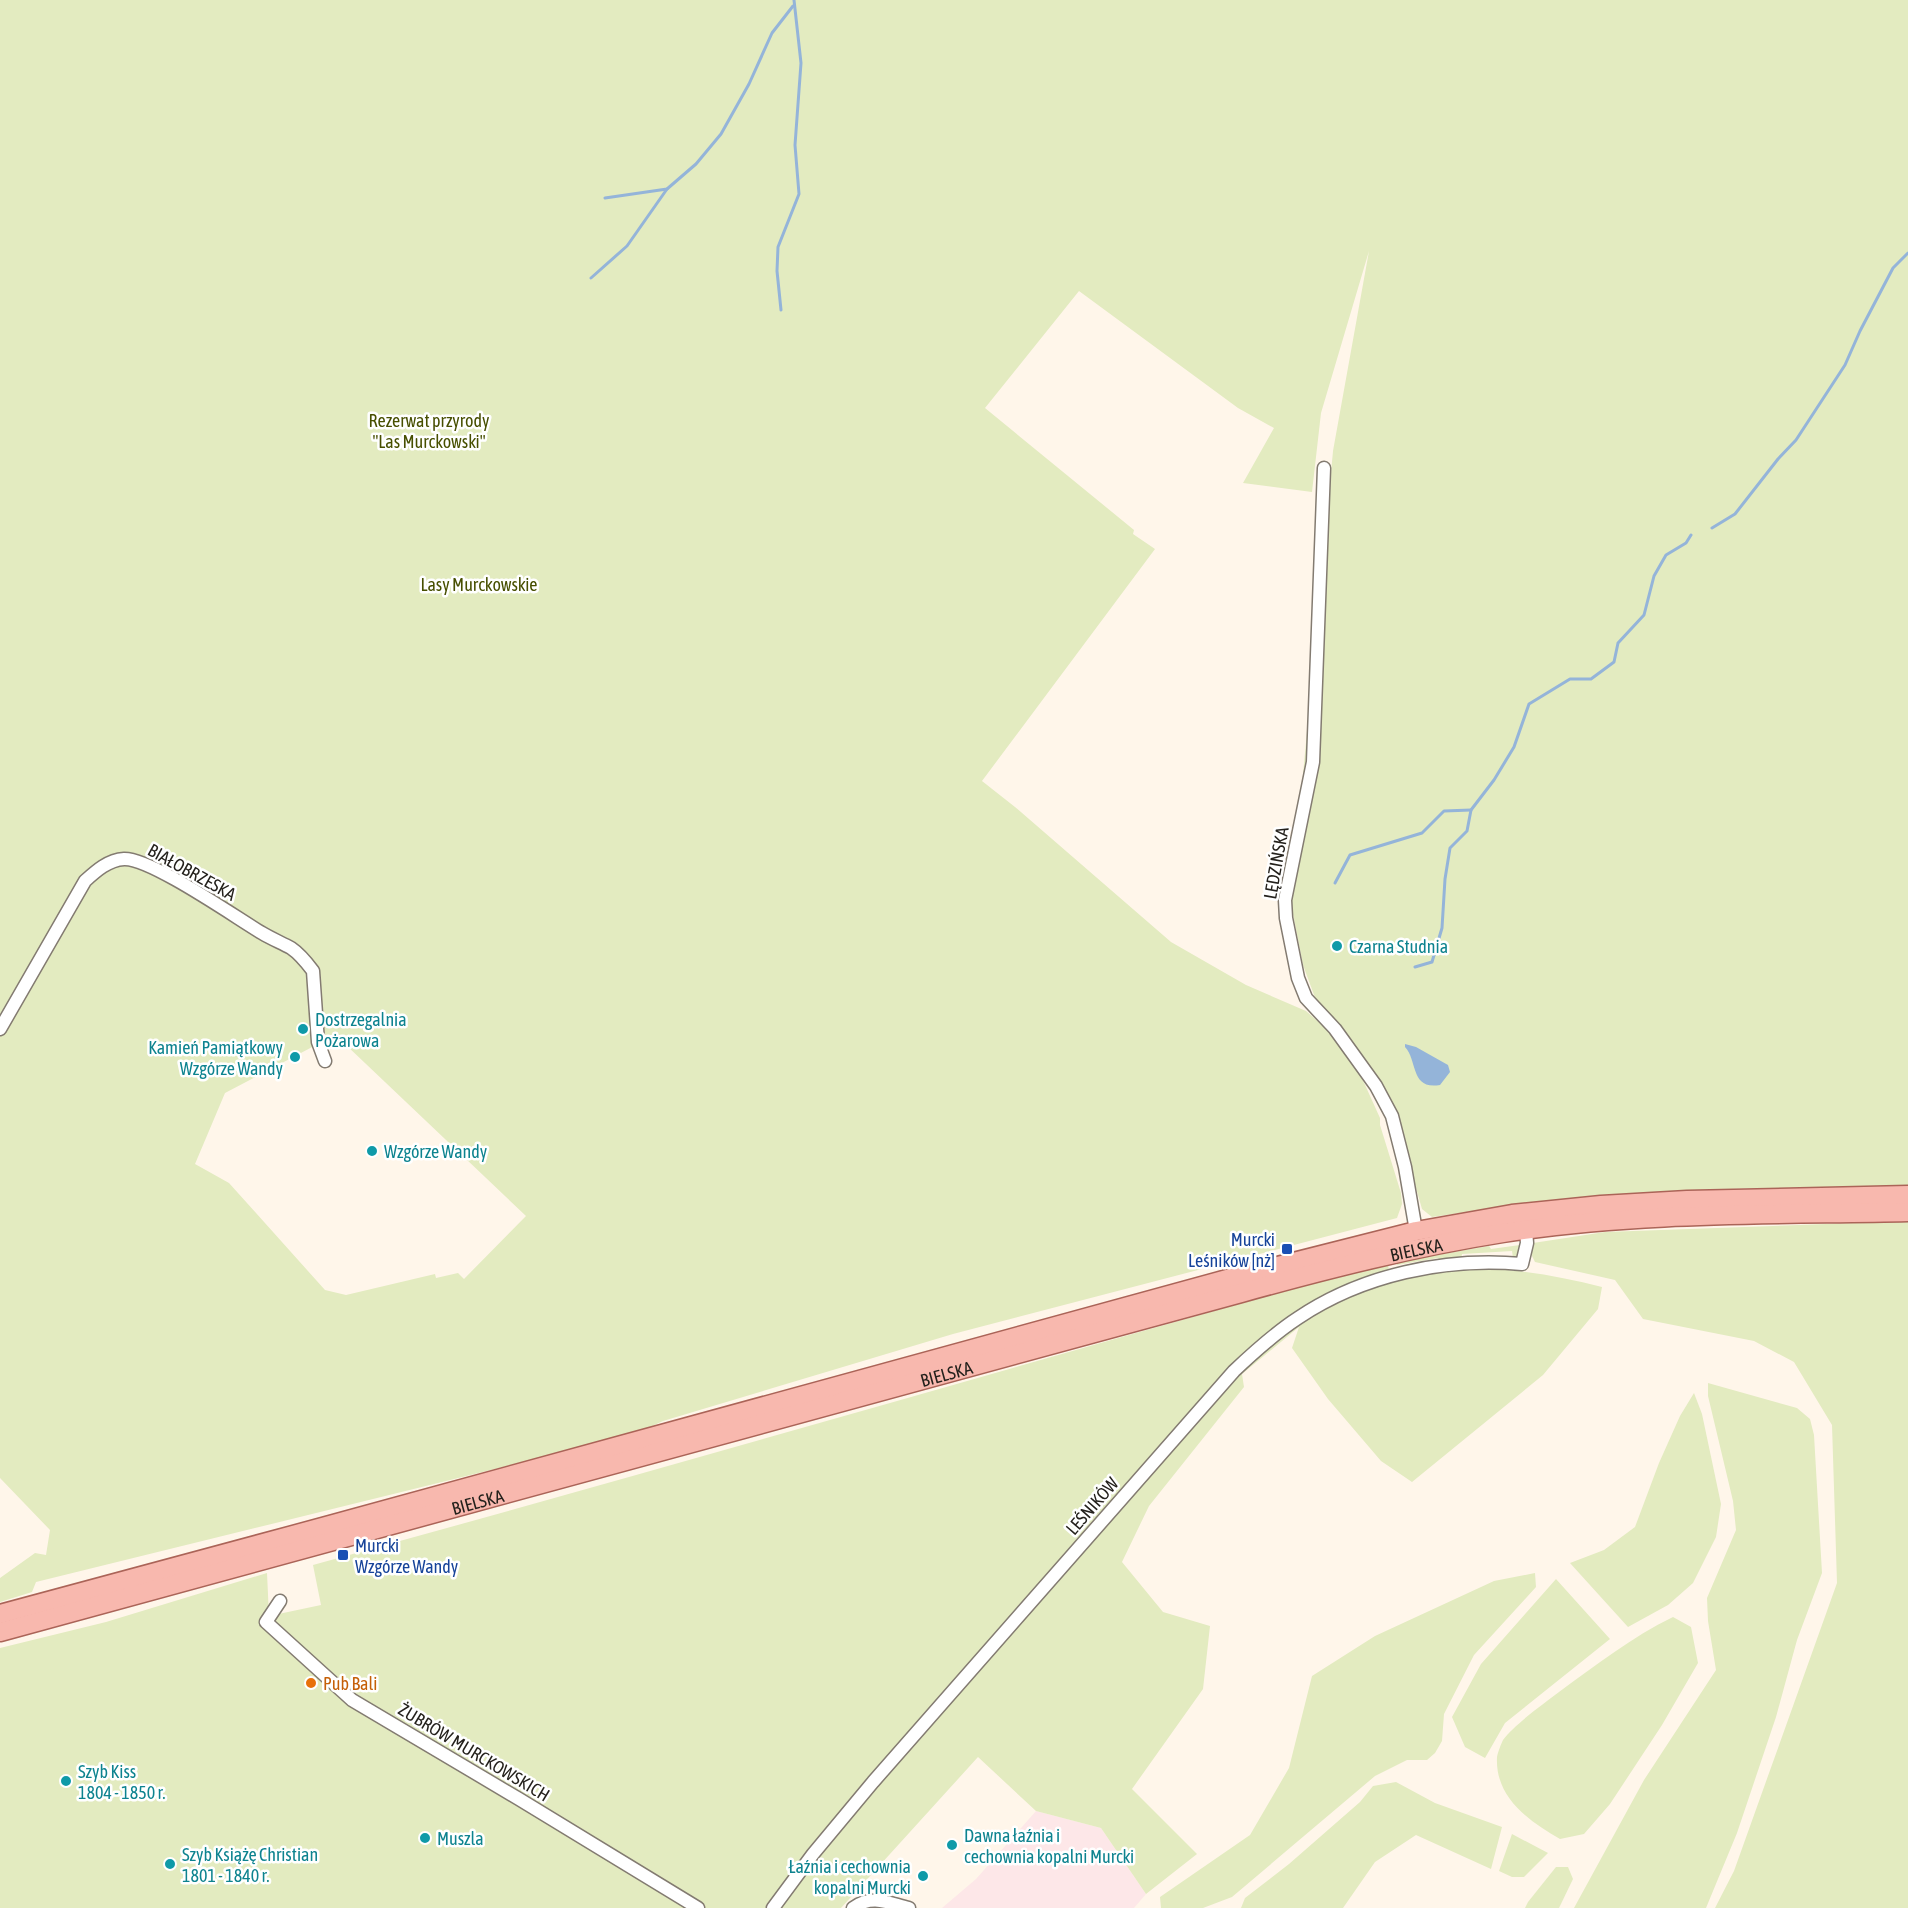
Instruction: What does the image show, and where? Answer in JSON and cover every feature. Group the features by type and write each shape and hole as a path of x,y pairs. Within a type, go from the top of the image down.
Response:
{"main road":[{"name":"BIELSKA","path":"0,1614 1238,1276 1416,1231 1512,1214 1601,1205 1688,1200 1908,1195"},
{"name":"BIELSKA","path":"0,1632 1335,1267 1445,1243 1526,1230 1604,1222 1908,1212"}],"street":[{"name":"LĘDZIŃSKA","path":"1324,468 1313,762 1286,900 1286,918 1298,978 1306,999 1342,1039 1376,1086 1392,1116 1405,1167 1416,1231"},
{"name":"BIAŁOBRZESKA","path":"0,1029 85,881 99,867 123,859 136,861 179,882 273,940 292,949 307,962 314,971 318,1042 325,1062"},
{"name":"LEŚNIKÓW","path":"773,1908 813,1854 873,1782 1234,1371 1255,1351 1299,1317 1363,1284 1439,1266 1478,1261 1522,1264 1527,1243 1526,1230"},
{"name":"ŻUBRÓW MURCKOWSKICH","path":"280,1601 266,1622 352,1700 698,1908"},
{"path":"853,1908 864,1900 881,1901 909,1908"}],"shaded area":[{"path":"1036,1811 1101,1828 1146,1894 1134,1908 942,1908 976,1879"}],"green space":[{"name":"Lasy Murckowskie","path":"0,0 1908,0 1908,1186 1649,1192 1500,1207 1432,1217 1422,1209 1392,1104 1317,1003 1303,965 1291,904 1333,451 1369,251 1321,413 1312,492 1243,483 1274,428 1238,408 1079,291 985,408 1134,530 1133,534 1155,549 982,781 1171,942 1246,985 1306,1011 1329,1031 1361,1076 1380,1118 1380,1125 1401,1193 1402,1204 1397,1218 953,1334 663,1421 633,1435 36,1582 32,1592 0,1602 0,1578 35,1553 46,1555 50,1530 0,1478","holes":["316,1045 346,1045 526,1216 464,1279 458,1273 436,1278 435,1274 346,1295 325,1290 229,1183 195,1164 225,1093"]},
{"path":"1908,1221 1908,1908 1715,1908 1734,1871 1837,1583 1832,1425 1794,1362 1754,1341 1643,1319 1615,1280 1535,1262 1531,1254 1533,1243 1605,1232"},
{"path":"1520,1245 1521,1251 1515,1259 1512,1251 1462,1254 1461,1260 1440,1261 1438,1258 1397,1265 1396,1262 1489,1246 1491,1249"},
{"path":"1388,1264 1389,1271 1351,1293 1426,1273 1457,1269 1519,1271 1602,1287 1598,1309 1543,1375 1412,1482 1381,1461 1328,1399 1292,1348 1299,1327 1242,1374 1244,1387 1149,1506 1122,1562 1163,1612 1210,1626 1203,1689 1132,1789 1197,1854 1146,1894 1101,1828 1036,1811 978,1757 841,1908 0,1908 0,1648 106,1622 267,1573 269,1616 321,1605 313,1565 1220,1309"},
{"path":"1708,1383 1797,1408 1810,1419 1814,1435 1822,1573 1797,1640 1776,1717 1737,1833 1706,1908 1574,1908 1644,1780 1716,1670 1708,1621 1707,1598 1736,1530 1733,1501 1708,1396"},
{"path":"1694,1393 1702,1414 1721,1504 1716,1537 1693,1583 1668,1605 1628,1627 1570,1563 1604,1550 1635,1527 1659,1463 1680,1416"},
{"path":"1535,1573 1536,1587 1474,1655 1444,1714 1442,1741 1435,1753 1427,1760 1407,1760 1375,1776 1232,1897 1203,1908 1161,1908 1160,1897 1250,1835 1289,1768 1312,1676 1375,1636 1494,1581"},
{"path":"1556,1579 1610,1639 1505,1723 1485,1758 1465,1747 1452,1717 1481,1664"},
{"path":"1673,1617 1691,1627 1698,1663 1662,1725 1610,1804 1584,1834 1560,1839 1526,1816 1508,1796 1498,1772 1497,1757 1503,1740 1529,1715 1587,1672 1629,1642"},
{"path":"1396,1782 1435,1803 1502,1827 1491,1869 1416,1835 1375,1862 1343,1908 1241,1908 1245,1898 1289,1864 1360,1802 1373,1786"},
{"path":"1512,1834 1548,1853 1524,1877 1512,1877 1499,1871"},
{"path":"1556,1867 1568,1867 1573,1879 1559,1908 1525,1908 1528,1902"}],"water":[{"path":"1405,1044 1416,1047 1448,1065 1450,1072 1440,1085 1430,1085 1419,1079"}],"waterway":[{"path":"781,310 777,271 778,247 799,194 795,145 801,63 794,0"},
{"path":"605,198 667,189 696,164 721,134 749,84 772,33 793,6"},
{"path":"591,278 627,246 667,189"},
{"path":"1712,528 1735,514 1778,459 1796,440 1845,365 1893,268 1908,253"},
{"path":"1415,967 1432,962 1442,928 1445,879 1450,848 1467,831 1471,810 1494,780 1514,747 1529,704 1570,679 1591,679 1614,662 1618,643 1644,615 1654,576 1666,555 1686,543 1691,535"},
{"path":"1335,883 1350,855 1422,833 1444,811 1471,810"}],"place":[{"name":"Czarna Studnia","path":"1337,946"},
{"name":"Dostrzegalnia Pożarowa","path":"303,1029"},
{"name":"Kamień Pamiątkowy Wzgórze Wandy","path":"295,1057"},
{"name":"Wzgórze Wandy","path":"372,1151"},
{"name":"Murcki Leśników [nż]","path":"1287,1249"},
{"name":"Murcki Wzgórze Wandy","path":"343,1555"},
{"name":"Pub Bali","path":"311,1683"},
{"name":"Szyb Kiss 1804 - 1850 r.","path":"66,1781"},
{"name":"Muszla","path":"425,1838"},
{"name":"Dawna łaźnia i cechownia kopalni Murcki","path":"952,1845"},
{"name":"Szyb Książę Christian 1801 - 1840 r.","path":"170,1864"},
{"name":"Łaźnia i cechownia kopalni Murcki","path":"923,1876"}],"park label":[{"name":"Rezerwat przyrody \"Las Murckowski\"","path":"429,430"}]}
